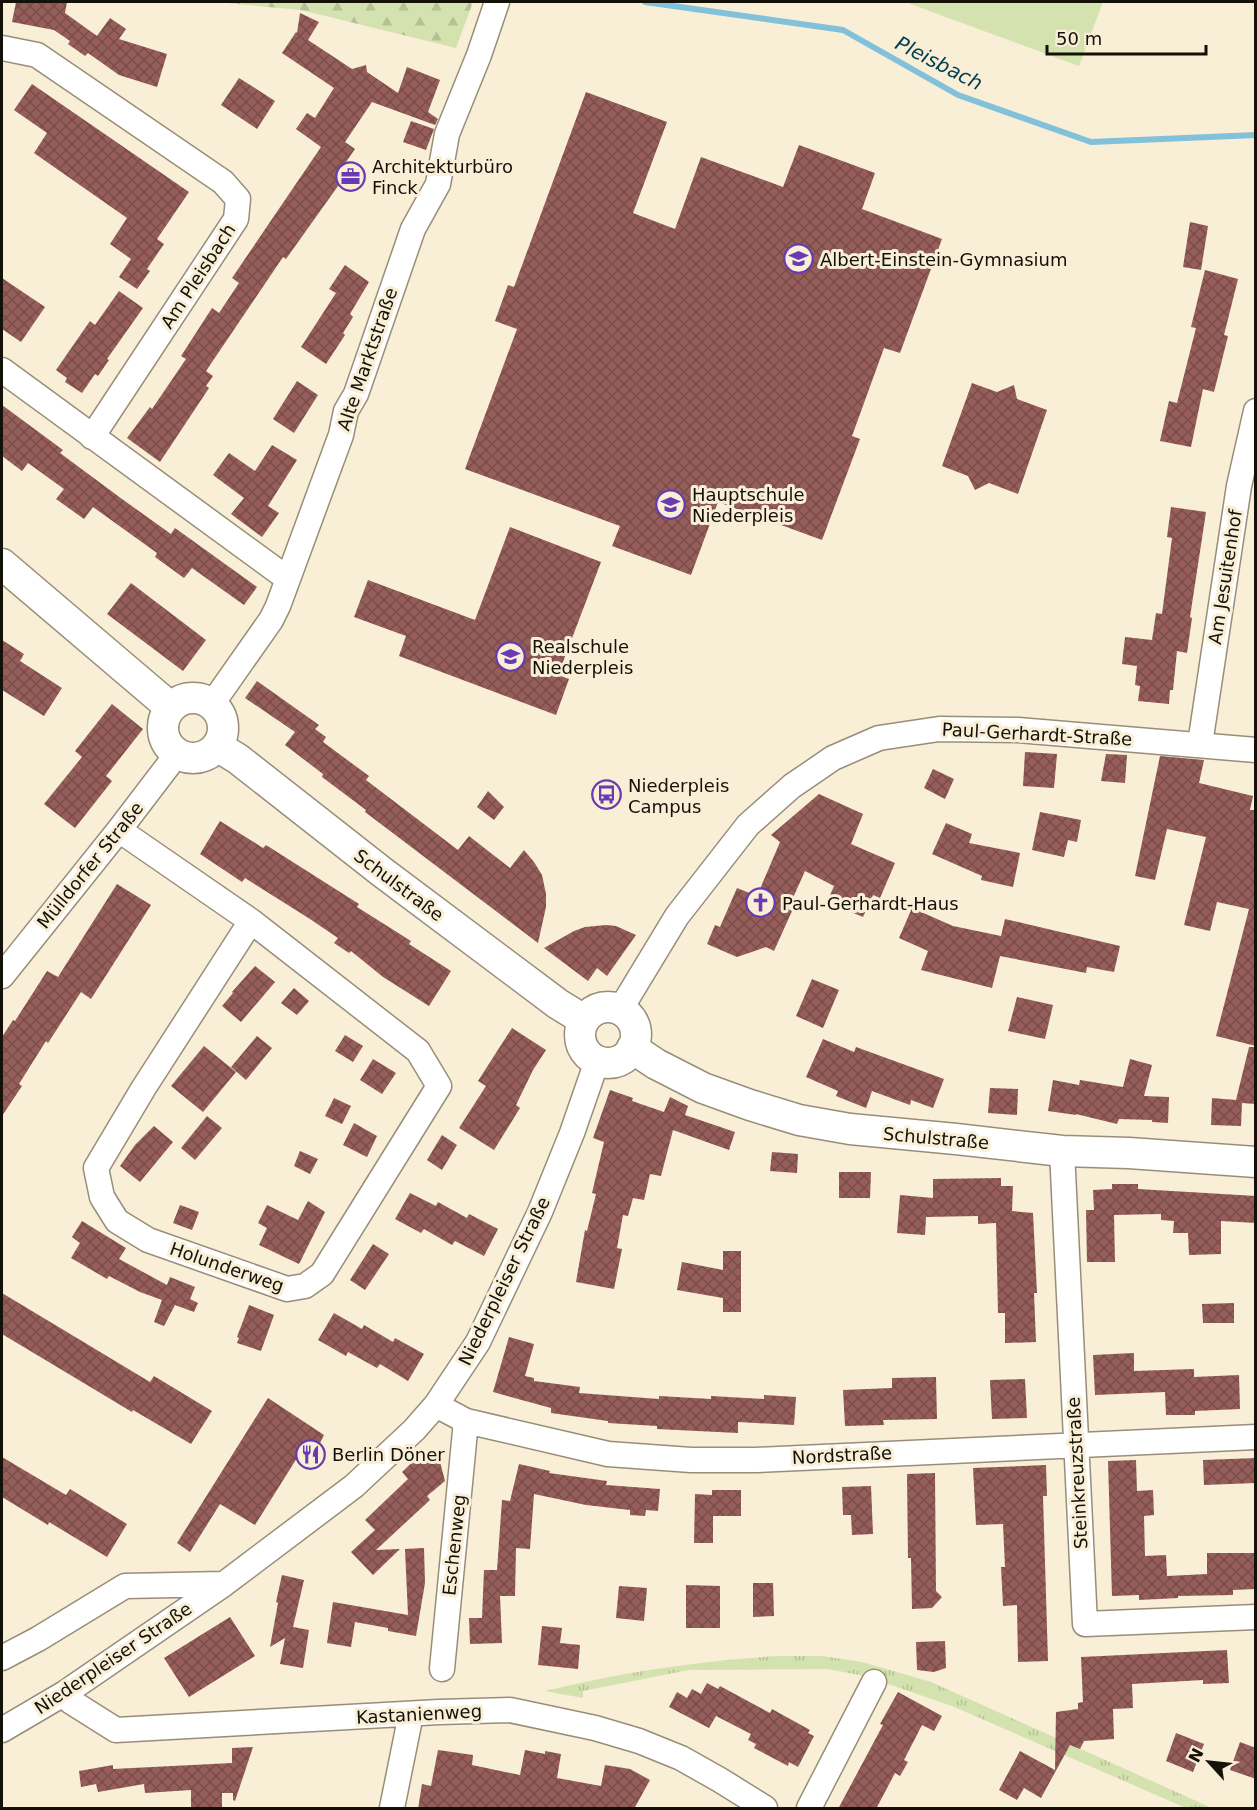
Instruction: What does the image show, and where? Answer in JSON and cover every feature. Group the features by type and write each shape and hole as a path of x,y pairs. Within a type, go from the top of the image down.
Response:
{"street":[{"name":"Alte Marktstraße","path":"212,704 271,620 288,579 341,435 346,411 356,394 413,229 438,184 447,134 479,55 496,2"},
{"name":"Am Pleisbach","path":"2,48 37,55 223,182 237,199 236,219 92,436"},
{"path":"2,370 288,579"},
{"name":"Am Jesuitenhof","path":"1200,744 1246,509 1256,411"},
{"path":"2,564 170,707"},
{"path":"186,698 204,699 212,704 222,719 221,737 217,746 203,756 194,758 177,754 170,748 163,732 163,723 170,707 186,698"},
{"name":"Paul-Gerhardt-Straße","path":"620,1010 678,916 748,825 792,786 833,758 879,738 939,729 1018,730 1256,750"},
{"name":"Schulstraße","path":"217,746 238,759 382,872 549,997 584,1020"},
{"name":"Mülldorfer Straße","path":"2,976 177,754"},
{"name":"Holunderweg","path":"119,830 251,921 418,1051 439,1086 322,1274 304,1286 287,1289 148,1240 117,1221 102,1197 96,1168 142,1089 251,921"},
{"path":"612,1008 620,1010 632,1022 635,1039 632,1048 621,1060 605,1063 597,1061 588,1055 580,1039 584,1020 596,1010 612,1008"},
{"name":"Schulstraße","path":"632,1048 656,1064 703,1088 799,1120 850,1129 1062,1151 1256,1162"},
{"name":"Niederpleiser Straße","path":"2,1731 66,1693 224,1584 354,1486 414,1430 436,1405 478,1342 540,1212 572,1133 597,1061"},
{"name":"Steinkreuzstraße","path":"1062,1151 1065,1444 1085,1624 1256,1617"},
{"name":"Nordstraße","path":"436,1405 466,1421 608,1454 691,1460 756,1460 1256,1437"},
{"name":"Eschenweg","path":"442,1670 466,1421"},
{"name":"Niederpleiser Straße","path":"2,1658 125,1586 224,1584"},
{"path":"809,1809 874,1682"},
{"name":"Kastanienweg","path":"66,1693 70,1701 116,1730 510,1710 596,1728 639,1741 681,1758 765,1809"},
{"path":"392,1809 411,1714"}],"green space":[{"path":"215,2 473,2 456,48 301,10"},
{"path":"905,2 1103,2 1079,66"},
{"path":"778,1656 822,1656 862,1662 931,1682 1212,1808 1186,1808 952,1706 865,1676 828,1669 689,1670 583,1691 583,1698 545,1691 661,1668"}],"building":[{"path":"16,2 67,2 65,13 97,36 110,18 126,29 119,39 167,54 157,87 119,75 88,53 85,56 68,44 70,41 54,30 12,22"},
{"path":"300,13 319,22 308,40 352,69 366,65 367,72 398,93 407,67 440,80 428,112 438,119 435,125 372,102 345,142 355,149 346,162 366,176 356,189 343,179 286,259 283,257 206,371 213,376 206,386 209,388 160,462 127,438 150,407 152,409 186,359 181,356 212,308 219,313 239,283 232,278 321,147 296,129 307,113 315,118 334,88 282,53 297,33"},
{"path":"239,78 275,101 257,129 221,105"},
{"path":"32,84 189,192 157,239 164,244 147,269 150,271 137,289 119,277 131,259 110,244 127,218 34,153 47,133 14,110"},
{"path":"586,92 667,122 633,213 675,229 701,157 783,187 799,145 875,173 862,209 942,239 900,353 884,348 852,436 860,439 822,540 718,502 691,575 612,546 620,526 465,469 517,329 495,321 508,285 514,287"},
{"path":"411,121 434,129 426,150 403,142"},
{"path":"1190,222 1208,226 1201,270 1183,267"},
{"path":"345,265 369,282 350,314 353,317 343,333 345,335 326,364 301,347 336,293 329,289"},
{"path":"1205,270 1238,279 1224,335 1228,336 1214,392 1203,389 1191,447 1160,441 1169,401 1177,403 1196,328 1191,327"},
{"path":"2,278 45,307 21,342 2,329"},
{"path":"119,291 143,308 107,359 109,360 98,376 95,374 82,393 65,382 67,378 56,370 90,321 95,325"},
{"path":"297,381 318,395 294,433 273,419"},
{"path":"972,383 997,392 1014,385 1017,399 1047,410 1018,494 989,483 975,490 968,476 942,466"},
{"path":"2,405 63,450 60,453 171,534 175,528 257,587 244,605 192,568 184,578 155,557 157,553 93,507 84,519 56,499 64,489 28,463 22,471 2,456"},
{"path":"272,445 297,460 268,506 279,513 262,537 231,514 244,498 213,475 229,453 255,471"},
{"path":"1171,507 1206,512 1190,617 1192,618 1187,653 1177,651 1173,690 1170,690 1169,704 1138,701 1140,686 1135,685 1137,666 1122,664 1125,637 1152,640 1156,613 1162,614 1172,538 1167,537"},
{"path":"510,527 601,562 558,675 569,679 556,715 399,656 406,636 354,617 368,580 475,620"},
{"path":"131,583 206,640 183,671 107,614"},
{"path":"2,640 24,654 20,661 62,688 44,716 2,690"},
{"path":"257,681 319,725 315,729 326,737 323,742 369,776 366,780 458,850 469,836 510,868 524,850 542,875 546,894 546,907 538,943 365,812 366,810 322,777 323,774 285,745 295,732 245,698"},
{"path":"112,704 143,729 106,776 112,781 75,828 44,804 82,757 75,751"},
{"path":"1025,752 1057,754 1054,788 1023,786"},
{"path":"1106,754 1127,755 1125,783 1101,781"},
{"path":"1160,756 1204,760 1199,783 1253,796 1250,810 1256,810 1256,1046 1216,1036 1249,909 1217,902 1210,931 1184,925 1206,837 1167,829 1155,880 1135,876"},
{"path":"933,769 954,779 945,799 924,788"},
{"path":"488,791 504,807 494,820 477,807"},
{"path":"819,794 863,814 851,844 895,863 880,898 873,895 863,917 827,902 834,886 805,871 788,909 792,911 774,951 766,947 737,957 707,944 715,925 720,927 737,888 757,896 780,842 771,835"},
{"path":"1040,812 1081,820 1077,842 1068,840 1064,857 1032,850"},
{"path":"220,821 263,848 266,845 359,904 357,907 411,941 409,944 451,971 429,1006 383,977 351,951 349,953 334,943 338,938 310,919 245,878 242,882 200,854"},
{"path":"946,823 972,834 969,843 1020,853 1013,887 981,880 982,876 932,854"},
{"path":"117,884 151,905 91,999 81,992 48,1043 46,1041 19,1084 22,1086 2,1116 2,1037 47,971 58,977"},
{"path":"912,908 953,926 1001,936 1005,919 1120,946 1114,972 1087,967 1086,973 1000,956 992,988 921,970 928,951 899,938"},
{"path":"616,926 636,935 607,976 597,968 588,981 544,948 574,931 585,927"},
{"path":"255,966 275,982 241,1022 222,1006"},
{"path":"812,979 839,990 823,1028 796,1016"},
{"path":"294,988 309,1001 297,1015 281,1003"},
{"path":"1017,997 1053,1005 1045,1039 1008,1031"},
{"path":"512,1028 546,1050 533,1070 516,1105 520,1108 494,1150 459,1128 486,1086 478,1081"},
{"path":"345,1035 363,1046 353,1062 335,1051"},
{"path":"257,1036 272,1048 246,1080 231,1067"},
{"path":"823,1039 854,1052 856,1047 944,1079 933,1108 911,1100 910,1105 872,1091 866,1108 836,1096 838,1091 806,1077"},
{"path":"204,1046 236,1072 203,1112 171,1086"},
{"path":"1249,1047 1256,1047 1256,1104 1242,1103 1241,1126 1211,1125 1212,1098 1236,1100"},
{"path":"373,1059 396,1073 382,1094 360,1080"},
{"path":"1130,1059 1152,1065 1144,1096 1169,1097 1168,1123 1119,1119 1117,1124 1076,1114 1048,1111 1053,1080 1079,1085 1080,1080 1123,1087"},
{"path":"990,1088 1018,1089 1017,1115 988,1113"},
{"path":"610,1090 633,1098 632,1101 664,1112 670,1097 688,1106 685,1115 735,1132 729,1150 673,1130 661,1176 650,1174 644,1200 633,1198 628,1216 623,1215 617,1248 622,1249 614,1289 576,1282 585,1230 587,1231 596,1194 592,1193 604,1142 593,1138"},
{"path":"334,1098 351,1106 342,1124 325,1116"},
{"path":"207,1116 222,1128 195,1160 181,1148"},
{"path":"354,1123 377,1136 367,1157 343,1145"},
{"path":"154,1126 173,1142 140,1182 120,1166 135,1145"},
{"path":"442,1135 457,1145 442,1170 427,1160"},
{"path":"300,1151 318,1159 310,1174 294,1166"},
{"path":"772,1152 798,1154 797,1173 770,1171"},
{"path":"839,1172 871,1172 870,1198 839,1198"},
{"path":"1001,1178 1001,1186 1013,1186 1012,1211 1033,1213 1037,1293 1034,1293 1036,1342 1005,1343 1005,1313 998,1313 996,1223 978,1224 978,1216 926,1217 925,1235 897,1233 900,1195 933,1198 933,1179"},
{"path":"1112,1184 1138,1184 1138,1189 1256,1196 1256,1223 1221,1221 1221,1254 1189,1255 1188,1233 1173,1233 1174,1221 1161,1220 1161,1214 1114,1215 1115,1262 1087,1262 1086,1210 1094,1210 1093,1190 1112,1189"},
{"path":"410,1193 436,1206 438,1202 467,1218 469,1214 498,1229 484,1256 455,1241 452,1245 424,1229 421,1233 395,1219"},
{"path":"308,1201 325,1212 299,1264 259,1245 267,1228 258,1223 267,1205 298,1220"},
{"path":"180,1205 199,1212 192,1230 173,1223"},
{"path":"82,1221 126,1248 119,1259 167,1285 170,1277 195,1287 190,1299 198,1303 194,1312 175,1305 164,1326 154,1322 162,1300 109,1276 107,1279 71,1258 80,1243 72,1237"},
{"path":"373,1244 389,1254 365,1290 350,1280"},
{"path":"723,1251 741,1251 741,1312 723,1312 723,1298 677,1290 682,1262 723,1270"},
{"path":"2,1293 150,1382 154,1376 212,1411 191,1444 133,1410 132,1412 2,1334"},
{"path":"1234,1303 1234,1323 1203,1323 1202,1304"},
{"path":"249,1305 274,1315 261,1351 237,1343 239,1338 237,1337"},
{"path":"334,1313 362,1329 364,1325 393,1342 395,1338 424,1354 408,1381 380,1364 377,1368 348,1352 346,1356 318,1340"},
{"path":"509,1337 534,1344 525,1376 534,1378 534,1381 580,1387 579,1393 659,1399 659,1396 711,1399 711,1396 764,1399 764,1395 796,1397 794,1425 738,1422 738,1433 657,1429 657,1426 608,1423 608,1421 551,1413 551,1408 493,1392"},
{"path":"1134,1353 1134,1371 1194,1369 1194,1377 1239,1375 1240,1409 1195,1411 1195,1415 1166,1415 1165,1392 1095,1395 1093,1355"},
{"path":"936,1377 937,1419 883,1420 884,1425 845,1426 843,1390 892,1388 892,1378"},
{"path":"1025,1379 1027,1418 992,1419 990,1380"},
{"path":"268,1398 324,1435 319,1445 324,1448 312,1468 297,1458 255,1525 220,1504 190,1552 177,1543"},
{"path":"423,1452 439,1458 445,1481 427,1496 430,1500 376,1550 400,1549 373,1575 351,1552 375,1530 365,1520 408,1479 402,1472"},
{"path":"2,1457 66,1495 70,1489 127,1524 107,1557 2,1497"},
{"path":"1256,1458 1256,1483 1204,1485 1203,1460"},
{"path":"1136,1460 1137,1491 1153,1490 1154,1515 1144,1516 1145,1556 1166,1555 1167,1576 1207,1574 1207,1553 1256,1553 1256,1589 1233,1590 1233,1595 1178,1596 1178,1598 1139,1600 1139,1595 1112,1596 1108,1461"},
{"path":"519,1464 550,1471 549,1473 607,1481 606,1485 660,1489 658,1511 646,1510 645,1516 630,1515 630,1510 586,1505 534,1494 530,1549 516,1548 515,1596 500,1596 502,1643 470,1644 469,1618 482,1618 484,1570 497,1570 502,1500 510,1501"},
{"path":"1046,1465 1047,1496 1043,1496 1048,1661 1018,1662 1017,1605 1003,1606 1001,1567 1005,1567 1003,1524 976,1525 973,1468"},
{"path":"935,1473 936,1591 942,1597 932,1608 912,1609 911,1558 908,1558 907,1474"},
{"path":"871,1486 873,1534 852,1535 851,1515 843,1515 842,1487"},
{"path":"712,1490 741,1490 741,1516 713,1516 713,1543 694,1543 695,1494 712,1495"},
{"path":"424,1548 425,1583 416,1636 355,1622 351,1647 327,1643 333,1602 408,1615 405,1549"},
{"path":"282,1575 304,1580 293,1627 309,1630 303,1668 280,1664 285,1638 270,1647"},
{"path":"753,1583 773,1583 774,1616 753,1617"},
{"path":"686,1585 720,1586 720,1628 686,1628"},
{"path":"619,1586 647,1588 644,1621 616,1618"},
{"path":"230,1617 255,1656 189,1697 164,1658"},
{"path":"542,1626 562,1628 560,1643 580,1645 578,1669 538,1665"},
{"path":"945,1641 946,1668 934,1672 917,1670 916,1642"},
{"path":"1227,1650 1229,1683 1203,1684 1203,1680 1132,1684 1133,1708 1113,1709 1114,1739 1084,1741 1080,1749 1070,1745 1041,1798 1024,1788 1017,1800 999,1790 1020,1751 1055,1770 1056,1712 1078,1709 1078,1703 1083,1702 1081,1657"},
{"path":"707,1683 718,1689 720,1686 770,1713 772,1709 810,1730 808,1733 814,1736 798,1767 789,1762 788,1766 754,1748 756,1744 748,1740 751,1734 716,1716 709,1728 669,1707 677,1692 687,1698 692,1689 701,1694"},
{"path":"898,1692 942,1716 934,1731 922,1725 904,1760 908,1762 900,1776 895,1773 876,1809 838,1809 883,1725 880,1724"},
{"path":"1176,1733 1204,1744 1193,1772 1166,1761"},
{"path":"1240,1742 1256,1748 1256,1779 1230,1770"},
{"path":"253,1747 235,1801 233,1793 222,1793 222,1809 191,1809 191,1790 145,1793 144,1784 98,1792 96,1784 81,1787 79,1771 113,1765 113,1769 232,1763 232,1748"},
{"path":"438,1750 473,1755 472,1765 520,1775 525,1750 545,1754 545,1751 561,1754 557,1778 601,1786 605,1765 630,1769 650,1780 634,1809 418,1809 422,1784 431,1786"}],"waterway":[{"name":"Pleisbach","path":"645,2 843,30 958,95 1091,142 1256,135"}],"place":[{"name":"Architekturbüro Finck","path":"351,176"},
{"name":"Albert-Einstein-Gymnasium","path":"799,259"},
{"name":"Hauptschule Niederpleis","path":"671,504"},
{"name":"Realschule Niederpleis","path":"511,656"},
{"name":"Niederpleis Campus","path":"607,795"},
{"name":"Paul-Gerhardt-Haus","path":"761,903"},
{"name":"Berlin Döner","path":"311,1454"}]}
